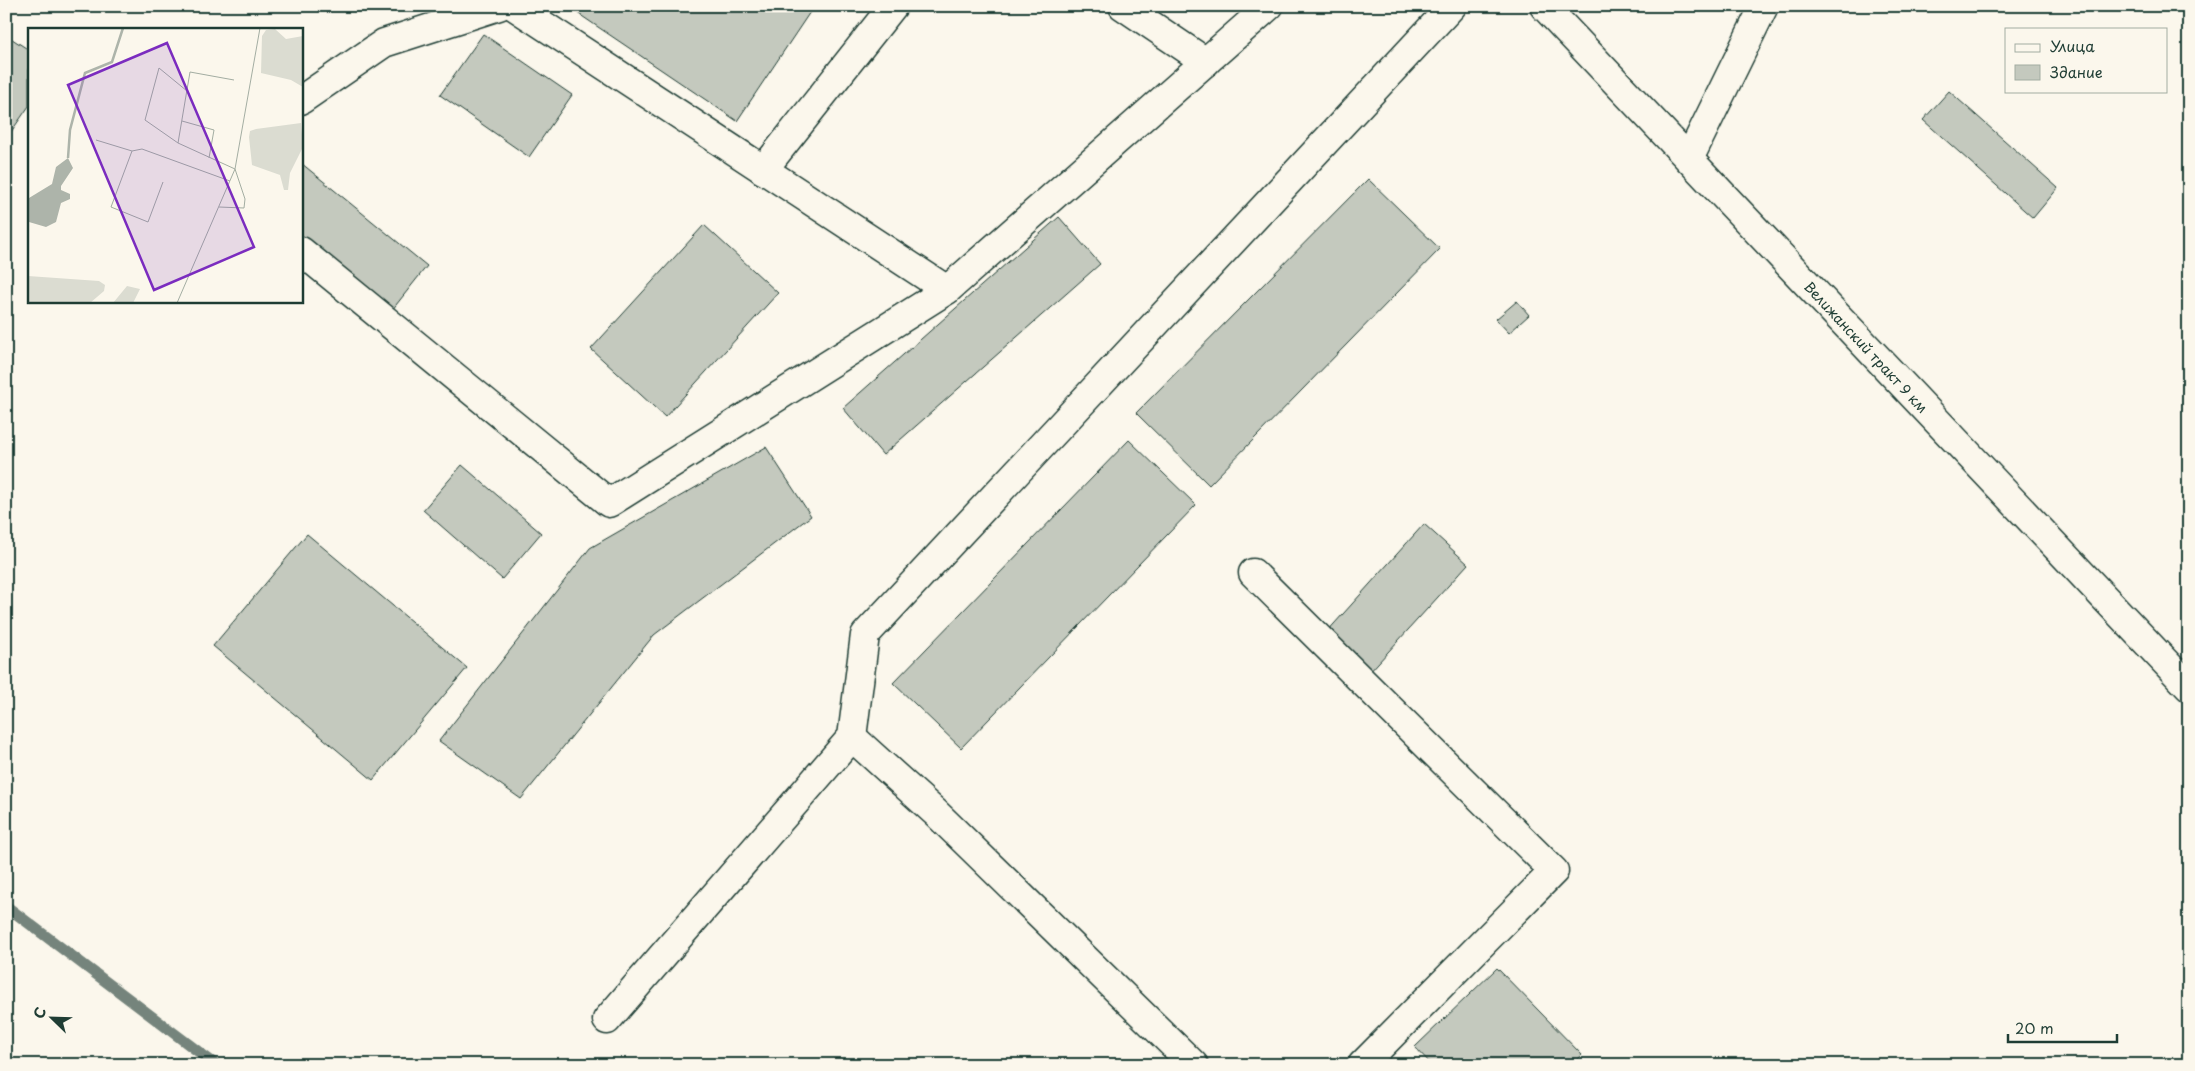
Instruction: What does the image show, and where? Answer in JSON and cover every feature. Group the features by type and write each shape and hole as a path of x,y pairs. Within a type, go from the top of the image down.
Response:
{"street":[{"path":"302,99 384,43 498,6"},
{"path":"514,6 947,290"},
{"path":"763,170 893,6"},
{"path":"1123,6 1206,62"},
{"path":"302,252 609,503 947,290 1269,6"},
{"path":"607,1020 852,738 865,635 1452,6"},
{"name":"Велижанский тракт 9 км","path":"1544,6 2189,687"},
{"path":"1689,159 1764,6"},
{"path":"1253,573 1554,871 1362,1065"},
{"path":"852,738 936,813 1194,1065"}],"building":[{"path":"567,6 814,6 737,121"},
{"path":"483,34 572,95 529,157 440,95"},
{"path":"6,35 28,49 28,107 6,139"},
{"path":"1949,91 2058,188 2033,218 1923,120"},
{"path":"302,164 427,266 392,310 302,238"},
{"path":"1368,179 1440,249 1209,485 1136,413"},
{"path":"1059,217 1100,264 883,455 843,408"},
{"path":"704,225 778,293 665,417 591,349"},
{"path":"1517,301 1529,315 1509,333 1496,319"},
{"path":"1129,440 1196,505 961,748 893,683"},
{"path":"766,447 811,516 654,635 521,799 439,741 590,548"},
{"path":"462,465 541,533 502,579 423,510"},
{"path":"1424,524 1468,564 1368,674 1325,634"},
{"path":"307,534 467,668 373,780 213,646"},
{"path":"1497,968 1582,1055 1572,1065 1432,1065 1415,1047"}],"waterway":[{"path":"6,906 216,1065"}]}
